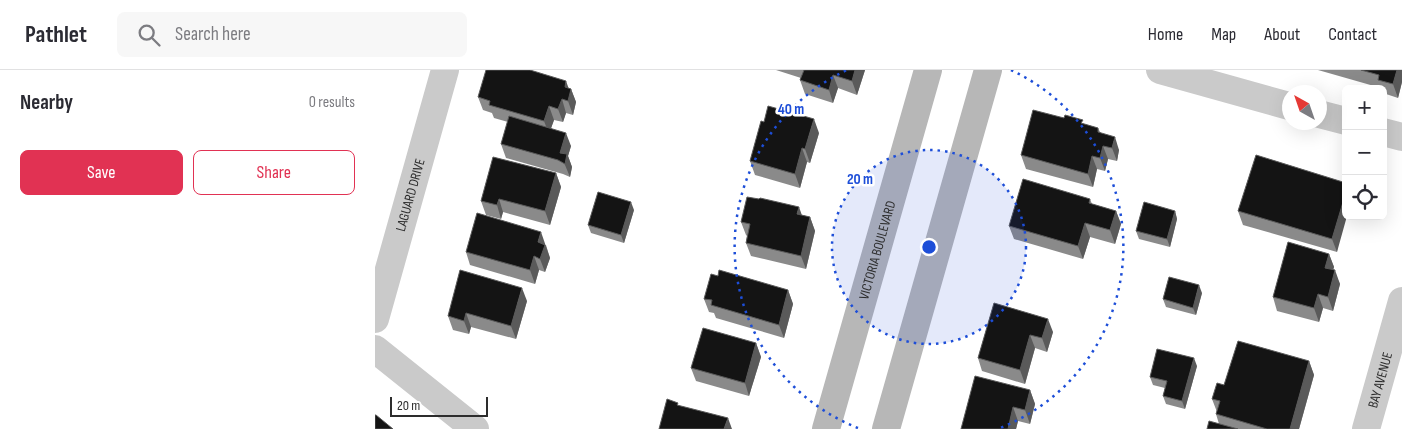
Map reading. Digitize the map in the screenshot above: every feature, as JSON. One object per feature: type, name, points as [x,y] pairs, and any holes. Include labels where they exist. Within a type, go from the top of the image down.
[{"type":"main road","name":"VICTORIA BOULEVARD","points":[[826,429],[928,70]]},
{"type":"main road","points":[[886,429],[989,70]]},
{"type":"street","name":"LAGUARD DRIVE","points":[[375,319],[445,70]]},
{"type":"street","points":[[1160,70],[1282,104]]},
{"type":"street","points":[[1327,116],[1342,120]]},
{"type":"street","points":[[1387,133],[1402,137]]},
{"type":"street","name":"BAY AVENUE","points":[[1366,429],[1402,301]]},
{"type":"street","points":[[375,350],[475,429]]},
{"type":"building","points":[[486,70],[530,70],[566,81],[565,87],[571,89],[568,101],[562,99],[558,109],[549,106],[544,121],[489,105],[490,101],[478,97]]},
{"type":"building","points":[[804,70],[855,70],[852,81],[833,75],[829,90],[800,80]]},
{"type":"building","points":[[1361,70],[1397,70],[1393,84],[1378,80],[1379,75]]},
{"type":"building","points":[[768,106],[814,119],[805,149],[802,148],[795,174],[750,161],[761,121],[764,122]]},
{"type":"building","points":[[1033,110],[1064,118],[1065,115],[1083,120],[1081,123],[1098,128],[1098,132],[1115,137],[1112,148],[1103,146],[1100,158],[1092,156],[1088,174],[1021,155]]},
{"type":"building","points":[[509,116],[566,133],[560,153],[567,154],[565,164],[558,160],[501,144]]},
{"type":"building","points":[[1256,155],[1342,182],[1342,205],[1332,239],[1238,211]]},
{"type":"building","points":[[493,157],[556,173],[545,211],[499,199],[497,205],[481,201]]},
{"type":"building","points":[[1023,179],[1090,199],[1089,203],[1116,211],[1110,230],[1085,223],[1078,246],[1009,226]]},
{"type":"building","points":[[598,192],[631,202],[621,235],[588,225]]},
{"type":"building","points":[[747,197],[799,207],[797,214],[810,217],[801,256],[746,243],[750,224],[741,222]]},
{"type":"building","points":[[1144,202],[1175,211],[1167,239],[1136,231]]},
{"type":"building","points":[[477,213],[541,232],[538,242],[545,245],[540,259],[534,256],[530,270],[466,252]]},
{"type":"building","points":[[1288,242],[1329,254],[1325,268],[1335,270],[1328,297],[1318,294],[1314,308],[1273,297]]},
{"type":"building","points":[[460,270],[522,288],[511,326],[466,313],[464,321],[448,316]]},
{"type":"building","points":[[719,270],[788,290],[779,325],[711,305],[712,300],[704,299],[711,274],[718,276]]},
{"type":"building","points":[[1169,277],[1199,285],[1193,308],[1163,299]]},
{"type":"building","points":[[994,303],[1048,319],[1042,338],[1030,335],[1020,370],[978,358]]},
{"type":"building","points":[[703,328],[756,343],[745,383],[691,368]]},
{"type":"building","points":[[1238,341],[1309,361],[1290,429],[1267,429],[1216,414],[1220,401],[1212,399],[1217,383],[1224,385]]},
{"type":"building","points":[[1157,349],[1194,358],[1182,401],[1163,396],[1167,381],[1150,377]]},
{"type":"building","points":[[975,376],[1030,390],[1025,410],[1013,407],[1008,429],[961,429]]},
{"type":"building","points":[[667,399],[678,403],[677,405],[728,418],[724,429],[659,429]]},
{"type":"building","points":[[376,415],[393,429],[375,429]]},
{"type":"building","points":[[1209,421],[1238,429],[1207,429]]}]
